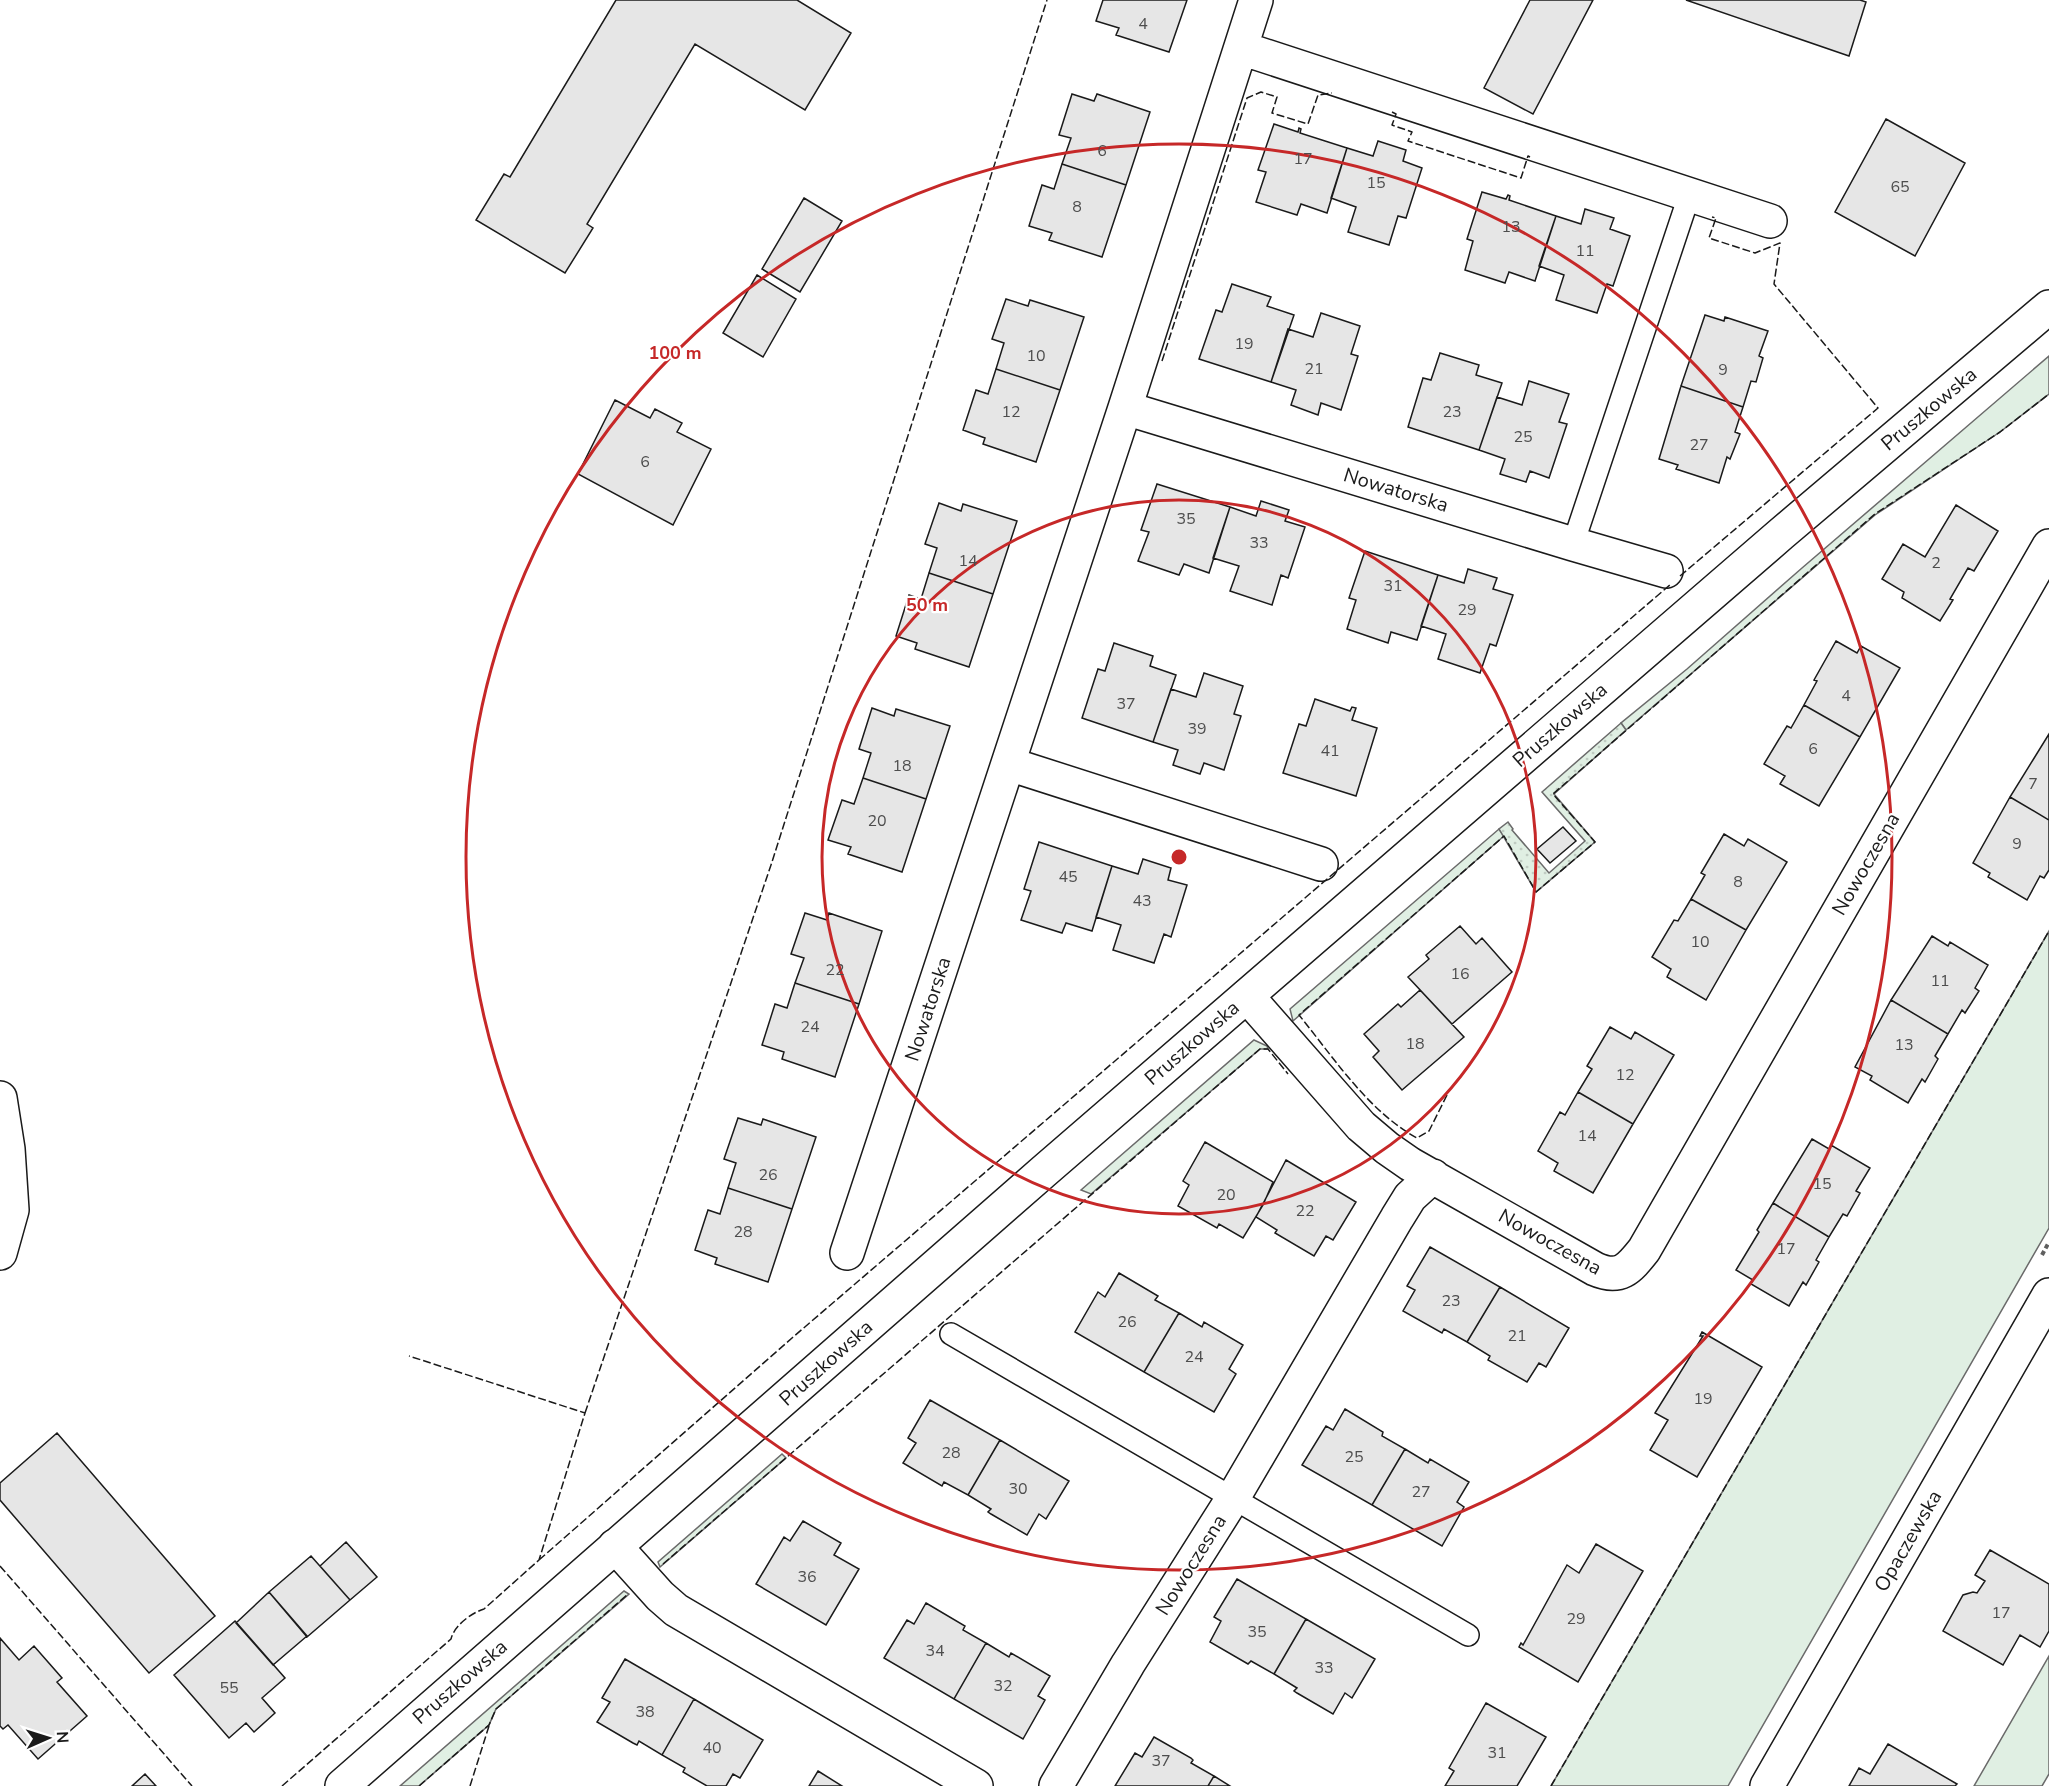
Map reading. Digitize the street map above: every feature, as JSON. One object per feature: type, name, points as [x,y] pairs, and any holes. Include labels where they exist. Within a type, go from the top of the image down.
[{"type":"street","name":"Nowatorska","points":[[847,1253],[1009,764],[1256,0]]},
{"type":"street","points":[[1241,48],[1770,221]]},
{"type":"street","name":"Pruszkowska","points":[[342,1786],[1247,996],[1781,534],[2049,307]]},
{"type":"street","name":"Nowatorska","points":[[1125,408],[1666,571]]},
{"type":"street","name":"Nowoczesna","points":[[1056,1786],[1128,1664],[1233,1498],[1397,1218],[1410,1197],[1433,1176],[1606,1274],[1621,1273],[1633,1264],[1650,1240],[2049,546]]},
{"type":"street","points":[[1009,764],[1321,864]]},
{"type":"street","points":[[1247,996],[1361,1126],[1410,1164],[1433,1176]]},
{"type":"street","points":[[0,1098],[8,1149],[12,1210],[0,1253]]},
{"type":"street","name":"Opaczewska","points":[[1767,1786],[2049,1295]]},
{"type":"street","points":[[615,1546],[660,1596],[676,1610],[976,1786]]},
{"type":"lane","points":[[1573,544],[1690,193]]},
{"type":"lane","points":[[951,1334],[1468,1635]]},
{"type":"green space","points":[[2049,356],[2049,394],[2000,432],[1875,515],[1626,730],[1621,723],[1687,669]]},
{"type":"green space","points":[[1621,723],[1626,730],[1554,794],[1595,842],[1536,892],[1499,829],[1508,822],[1512,830],[1549,873],[1585,841],[1542,792]]},
{"type":"green space","points":[[1499,829],[1504,836],[1293,1021],[1290,1009]]},
{"type":"green space","points":[[2049,931],[2049,1228],[1728,1786],[1551,1786]]},
{"type":"green space","points":[[1254,1040],[1267,1046],[1268,1049],[1260,1049],[1091,1194],[1081,1190]]},
{"type":"green space","points":[[782,1454],[786,1458],[660,1567],[658,1562]]},
{"type":"green space","points":[[624,1591],[629,1594],[496,1709],[489,1725],[419,1786],[400,1786]]},
{"type":"green space","points":[[2049,1656],[2049,1774],[2042,1786],[1974,1786]]},
{"type":"building","points":[[616,0],[797,0],[851,33],[805,110],[695,44],[587,224],[593,228],[565,273],[476,220],[504,174],[510,177]]},
{"type":"building","points":[[1103,0],[1187,0],[1169,52],[1116,35],[1119,28],[1096,21]]},
{"type":"building","points":[[1530,0],[1593,0],[1533,114],[1484,88]]},
{"type":"building","points":[[1686,0],[1860,0],[1866,2],[1849,56]]},
{"type":"building","points":[[1072,94],[1094,101],[1097,94],[1150,112],[1126,185],[1062,164],[1071,138],[1059,135]]},
{"type":"building","points":[[1886,119],[1965,163],[1915,256],[1835,212]]},
{"type":"building","points":[[1274,124],[1298,132],[1299,128],[1300,133],[1347,148],[1327,213],[1301,204],[1297,215],[1256,202],[1266,172],[1258,170]]},
{"type":"building","points":[[1378,141],[1406,150],[1403,161],[1422,168],[1406,218],[1398,216],[1389,245],[1348,232],[1356,207],[1331,198],[1347,148],[1373,156]]},
{"type":"building","points":[[1062,164],[1126,185],[1102,257],[1049,240],[1052,233],[1029,226],[1042,185],[1054,189]]},
{"type":"building","points":[[1482,192],[1506,199],[1508,195],[1509,200],[1556,216],[1535,281],[1509,272],[1505,283],[1465,270],[1473,241],[1467,239]]},
{"type":"building","points":[[804,198],[842,221],[800,292],[762,269]]},
{"type":"building","points":[[1585,209],[1614,218],[1610,229],[1630,236],[1613,286],[1607,284],[1597,313],[1556,300],[1564,275],[1539,266],[1556,216],[1581,224]]},
{"type":"building","points":[[757,275],[796,299],[763,357],[723,333]]},
{"type":"building","points":[[1232,284],[1271,297],[1267,306],[1294,315],[1271,382],[1199,359],[1216,310],[1222,312]]},
{"type":"building","points":[[1006,299],[1028,306],[1030,300],[1084,317],[1060,390],[996,369],[1004,343],[992,339]]},
{"type":"building","points":[[1321,313],[1360,326],[1351,354],[1358,356],[1341,410],[1321,403],[1318,415],[1291,405],[1296,390],[1271,382],[1288,329],[1313,337]]},
{"type":"building","points":[[1705,315],[1724,321],[1725,317],[1768,331],[1759,356],[1763,358],[1756,382],[1751,381],[1743,407],[1681,386]]},
{"type":"building","points":[[1440,353],[1479,365],[1476,375],[1502,383],[1479,450],[1408,427],[1423,378],[1431,380]]},
{"type":"building","points":[[996,369],[1060,390],[1036,462],[983,444],[985,438],[963,430],[976,390],[988,394]]},
{"type":"building","points":[[1529,381],[1569,394],[1559,422],[1567,424],[1549,478],[1530,471],[1526,482],[1500,474],[1505,459],[1479,450],[1497,397],[1522,405]]},
{"type":"building","points":[[1681,386],[1743,407],[1735,432],[1740,434],[1730,459],[1727,457],[1719,483],[1676,469],[1678,465],[1659,459]]},
{"type":"building","points":[[615,400],[650,418],[655,409],[682,423],[677,432],[711,449],[673,525],[578,474]]},
{"type":"building","points":[[1157,484],[1230,507],[1209,573],[1184,564],[1179,575],[1138,561],[1149,532],[1141,530]]},
{"type":"building","points":[[1261,501],[1289,510],[1285,521],[1305,527],[1288,578],[1281,575],[1272,605],[1230,591],[1239,566],[1213,558],[1230,507],[1256,516]]},
{"type":"building","points":[[939,503],[961,511],[963,504],[1017,521],[993,594],[929,573],[937,548],[925,544]]},
{"type":"building","points":[[1956,505],[1998,531],[1974,571],[1968,568],[1940,621],[1902,598],[1904,592],[1882,579],[1903,544],[1925,557]]},
{"type":"building","points":[[1365,551],[1438,575],[1417,640],[1391,632],[1388,643],[1347,629],[1356,600],[1349,598]]},
{"type":"building","points":[[1468,569],[1497,578],[1493,589],[1513,595],[1496,646],[1490,644],[1480,673],[1438,659],[1446,634],[1421,626],[1438,575],[1464,583]]},
{"type":"building","points":[[929,573],[993,594],[969,667],[915,649],[917,643],[896,636],[909,595],[921,599]]},
{"type":"building","points":[[1836,641],[1857,653],[1861,646],[1900,668],[1860,737],[1804,705],[1817,681],[1814,680]]},
{"type":"building","points":[[1114,643],[1153,656],[1150,666],[1176,675],[1153,742],[1082,718],[1098,669],[1105,671]]},
{"type":"building","points":[[1204,673],[1243,686],[1234,714],[1241,716],[1224,770],[1204,763],[1200,774],[1173,765],[1178,750],[1153,742],[1171,689],[1196,697]]},
{"type":"building","points":[[1315,699],[1350,711],[1352,707],[1356,708],[1352,720],[1377,728],[1356,796],[1283,773],[1299,724],[1306,726]]},
{"type":"building","points":[[1804,705],[1860,737],[1819,806],[1780,784],[1785,776],[1764,764],[1787,726],[1791,728]]},
{"type":"building","points":[[872,708],[894,716],[896,709],[950,726],[926,799],[863,778],[871,753],[859,749]]},
{"type":"building","points":[[2049,734],[2049,820],[2010,797]]},
{"type":"building","points":[[863,778],[926,799],[902,872],[848,854],[851,847],[828,840],[842,800],[854,804]]},
{"type":"building","points":[[2010,797],[2049,820],[2049,870],[2044,878],[2040,876],[2027,900],[1988,877],[1990,873],[1973,863]]},
{"type":"building","points":[[1563,827],[1576,841],[1550,863],[1537,849]]},
{"type":"building","points":[[1724,834],[1744,846],[1748,839],[1787,862],[1746,930],[1691,899],[1705,875],[1701,873]]},
{"type":"building","points":[[1039,842],[1112,866],[1092,931],[1066,923],[1062,933],[1021,920],[1031,891],[1024,889]]},
{"type":"building","points":[[1143,859],[1171,868],[1168,880],[1187,885],[1171,937],[1164,934],[1154,963],[1113,950],[1121,925],[1096,917],[1112,866],[1138,874]]},
{"type":"building","points":[[1691,899],[1746,930],[1706,1000],[1667,977],[1671,969],[1652,957],[1674,920],[1678,921]]},
{"type":"building","points":[[805,913],[827,920],[829,913],[882,931],[859,1004],[795,983],[804,958],[791,954]]},
{"type":"building","points":[[1460,926],[1476,944],[1482,938],[1512,972],[1452,1024],[1408,977],[1429,959],[1426,955]]},
{"type":"building","points":[[1932,936],[1948,946],[1950,942],[1988,965],[1975,988],[1979,991],[1965,1013],[1962,1010],[1948,1034],[1891,1000]]},
{"type":"building","points":[[795,983],[859,1004],[835,1077],[782,1059],[784,1052],[762,1045],[775,1004],[787,1008]]},
{"type":"building","points":[[1420,990],[1464,1037],[1402,1090],[1373,1057],[1379,1051],[1364,1034],[1398,1004],[1401,1007]]},
{"type":"building","points":[[1891,1000],[1948,1034],[1935,1056],[1938,1059],[1925,1082],[1922,1079],[1908,1103],[1870,1080],[1872,1076],[1855,1067]]},
{"type":"building","points":[[1610,1027],[1631,1039],[1635,1032],[1674,1055],[1633,1124],[1578,1092],[1592,1069],[1587,1066]]},
{"type":"building","points":[[1578,1092],[1633,1124],[1593,1193],[1554,1171],[1558,1163],[1538,1151],[1560,1112],[1565,1115]]},
{"type":"building","points":[[738,1118],[761,1125],[763,1119],[816,1137],[792,1209],[728,1188],[736,1163],[724,1159]]},
{"type":"building","points":[[1812,1139],[1829,1149],[1831,1145],[1870,1168],[1856,1191],[1860,1193],[1847,1216],[1843,1214],[1829,1237],[1773,1203]]},
{"type":"building","points":[[1205,1142],[1273,1182],[1263,1205],[1243,1238],[1219,1224],[1217,1228],[1178,1206],[1189,1185],[1183,1181]]},
{"type":"building","points":[[1286,1160],[1356,1202],[1333,1240],[1326,1236],[1314,1256],[1275,1233],[1277,1230],[1256,1217]]},
{"type":"building","points":[[728,1188],[792,1209],[768,1282],[715,1264],[717,1258],[695,1250],[708,1210],[720,1214]]},
{"type":"building","points":[[1773,1203],[1829,1237],[1806,1285],[1803,1282],[1789,1306],[1751,1284],[1753,1280],[1736,1270]]},
{"type":"building","points":[[1430,1247],[1500,1287],[1467,1342],[1444,1329],[1442,1333],[1403,1311],[1415,1290],[1407,1286]]},
{"type":"building","points":[[1119,1273],[1158,1296],[1155,1300],[1179,1313],[1144,1372],[1075,1332],[1098,1292],[1105,1297]]},
{"type":"building","points":[[1500,1287],[1569,1328],[1546,1367],[1539,1363],[1527,1382],[1488,1360],[1490,1356],[1467,1342]]},
{"type":"building","points":[[1179,1313],[1202,1327],[1204,1322],[1243,1345],[1229,1369],[1236,1374],[1214,1412],[1144,1372]]},
{"type":"building","points":[[1702,1332],[1762,1367],[1697,1477],[1650,1450],[1668,1420],[1655,1413],[1703,1336],[1700,1336]]},
{"type":"building","points":[[930,1400],[1000,1440],[968,1495],[944,1482],[942,1486],[903,1463],[916,1443],[908,1438]]},
{"type":"building","points":[[1345,1409],[1383,1432],[1382,1436],[1405,1449],[1372,1505],[1302,1465],[1326,1426],[1333,1430]]},
{"type":"building","points":[[57,1433],[215,1616],[149,1673],[0,1500],[0,1483]]},
{"type":"building","points":[[1000,1440],[1069,1481],[1046,1519],[1039,1514],[1027,1535],[988,1512],[991,1509],[968,1495]]},
{"type":"building","points":[[1405,1449],[1428,1463],[1430,1459],[1469,1482],[1457,1502],[1464,1507],[1442,1546],[1372,1505]]},
{"type":"building","points":[[803,1521],[841,1543],[834,1555],[859,1569],[826,1625],[756,1584],[784,1537],[790,1541]]},
{"type":"building","points":[[346,1542],[377,1577],[350,1600],[320,1566]]},
{"type":"building","points":[[1596,1544],[1643,1571],[1578,1682],[1519,1647],[1521,1643],[1523,1645],[1567,1565],[1579,1573]]},
{"type":"building","points":[[1990,1550],[2049,1584],[2049,1631],[2040,1647],[2020,1635],[2003,1665],[1943,1631],[1963,1595],[1977,1593],[1985,1581],[1975,1575]]},
{"type":"building","points":[[311,1556],[350,1600],[307,1637],[269,1592]]},
{"type":"building","points":[[1237,1579],[1306,1619],[1274,1674],[1251,1661],[1248,1664],[1210,1642],[1221,1621],[1214,1617]]},
{"type":"building","points":[[269,1592],[307,1636],[273,1665],[236,1623]]},
{"type":"building","points":[[926,1603],[965,1626],[963,1630],[986,1643],[954,1699],[884,1658],[907,1620],[914,1624]]},
{"type":"building","points":[[1306,1619],[1375,1659],[1352,1698],[1345,1693],[1333,1714],[1294,1691],[1297,1688],[1274,1674]]},
{"type":"building","points":[[235,1621],[285,1678],[262,1698],[275,1713],[254,1732],[246,1723],[229,1738],[174,1675]]},
{"type":"building","points":[[0,1638],[19,1660],[34,1646],[62,1678],[57,1682],[87,1716],[38,1759],[8,1725],[3,1729],[0,1726]]},
{"type":"building","points":[[986,1643],[1009,1657],[1011,1653],[1050,1676],[1038,1696],[1045,1700],[1023,1739],[954,1699]]},
{"type":"building","points":[[625,1659],[694,1699],[662,1755],[639,1741],[637,1745],[633,1743],[597,1722],[610,1702],[602,1698]]},
{"type":"building","points":[[694,1699],[763,1740],[740,1778],[733,1774],[726,1786],[707,1786],[683,1772],[685,1768],[662,1755]]},
{"type":"building","points":[[1486,1703],[1546,1737],[1517,1786],[1445,1786],[1454,1771],[1449,1768]]},
{"type":"building","points":[[1154,1737],[1191,1758],[1193,1760],[1191,1763],[1214,1776],[1208,1786],[1115,1786],[1135,1753],[1142,1757]]},
{"type":"building","points":[[1888,1744],[1957,1784],[1955,1786],[1849,1786],[1859,1768],[1870,1774]]},
{"type":"building","points":[[818,1771],[842,1786],[809,1786]]},
{"type":"building","points":[[145,1774],[156,1786],[132,1786]]},
{"type":"building","points":[[1214,1776],[1230,1786],[1208,1786]]},
{"type":"fence","points":[[585,1413],[771,865],[1047,0]]},
{"type":"fence","points":[[1162,361],[1247,98],[1261,92],[1277,97],[1272,113],[1308,124],[1318,95],[1332,93]]},
{"type":"fence","points":[[1392,112],[1396,114],[1392,125],[1412,132],[1408,141],[1521,178],[1528,156],[1530,157]]},
{"type":"fence","points":[[1680,576],[1878,408],[1774,284],[1780,243],[1755,253],[1709,238],[1716,218],[1712,217]]},
{"type":"fence","points":[[1447,1095],[1429,1131],[1417,1138],[1399,1127],[1367,1099],[1299,1015],[1504,836],[1536,892],[1595,842],[1553,794],[1875,514],[2000,432],[2049,394]]},
{"type":"fence","points":[[539,1560],[792,1338],[1671,584]]},
{"type":"fence","points":[[1551,1786],[2049,931]]},
{"type":"fence","points":[[663,1564],[1260,1049],[1268,1049],[1288,1074]]},
{"type":"fence","points":[[282,1786],[451,1639],[456,1629],[464,1621],[484,1609],[539,1560],[585,1413],[409,1356]]},
{"type":"fence","points":[[0,1566],[192,1786]]},
{"type":"fence","points":[[419,1786],[489,1725],[496,1709],[627,1595]]},
{"type":"fence","points":[[470,1786],[489,1726]]}]
